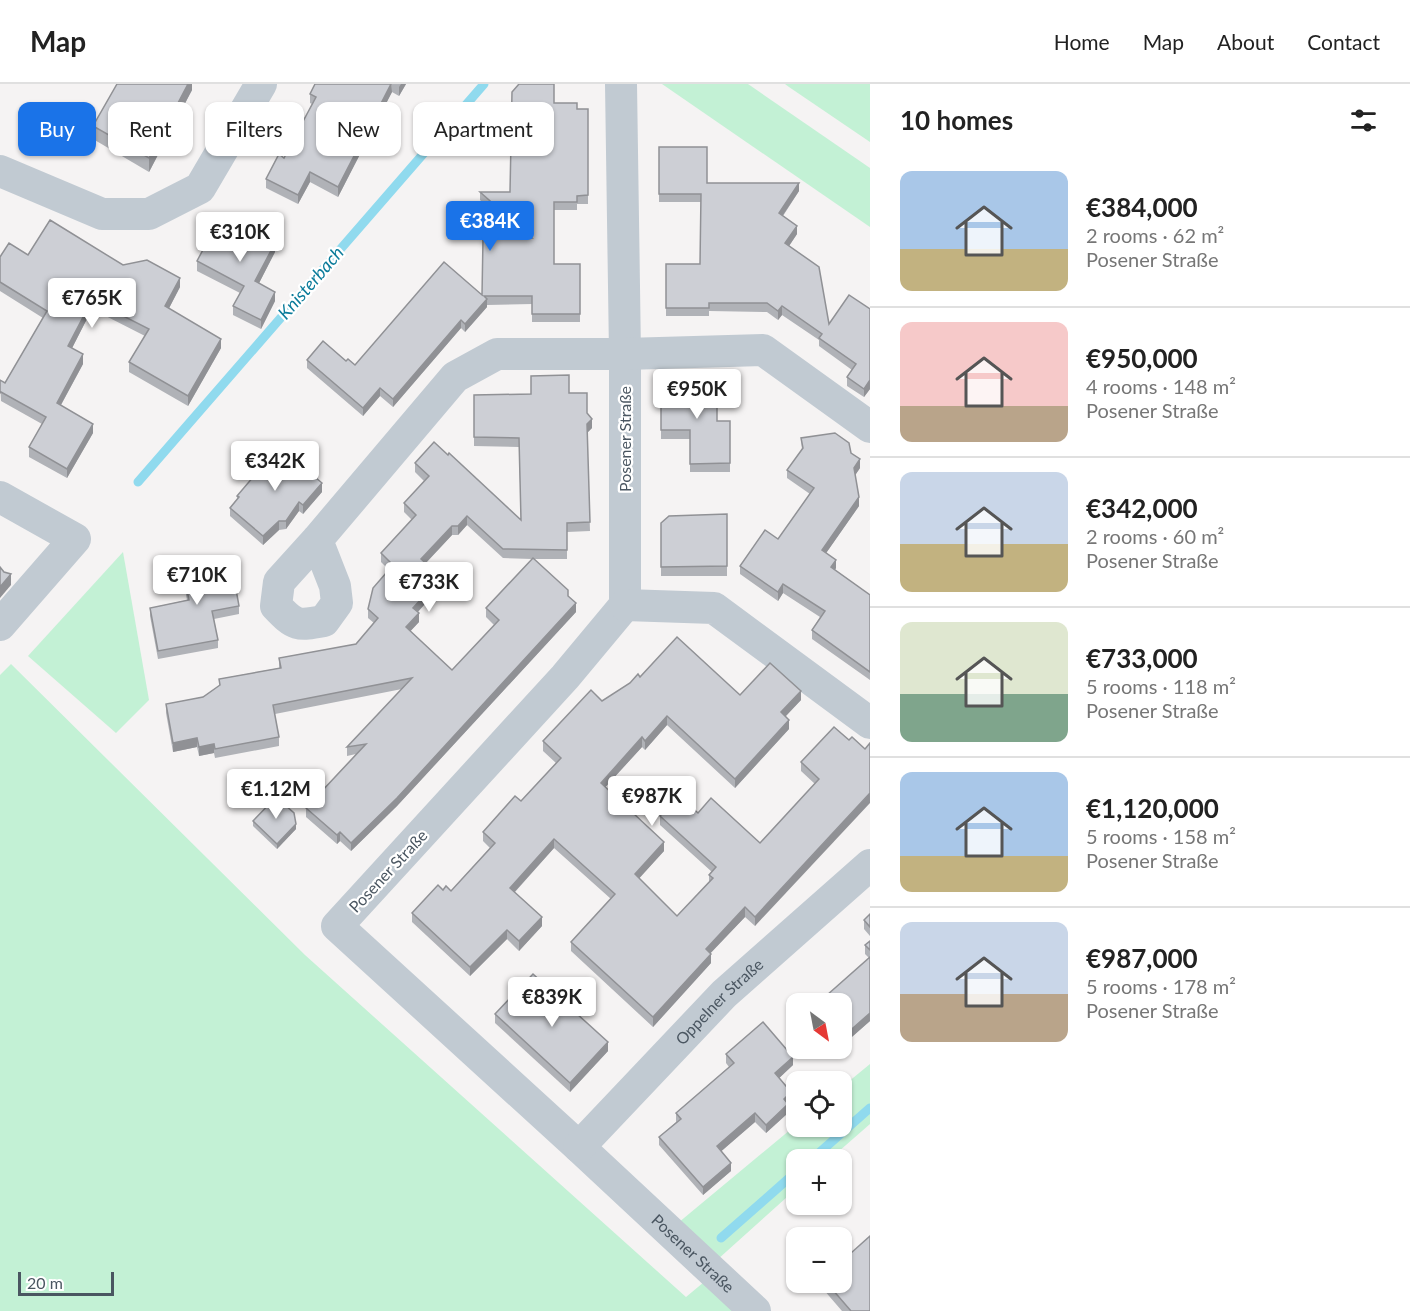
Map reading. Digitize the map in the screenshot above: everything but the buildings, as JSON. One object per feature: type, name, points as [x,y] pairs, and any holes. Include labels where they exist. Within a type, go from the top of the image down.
[{"type":"street","points":[[0,171],[102,214],[149,214],[200,188],[261,84]]},
{"type":"street","name":"Posener Straße","points":[[621,84],[625,605],[557,686],[337,926],[756,1311]]},
{"type":"street","points":[[318,540],[455,377],[497,354],[624,354],[763,350],[870,427]]},
{"type":"street","points":[[0,497],[75,539],[0,625]]},
{"type":"street","points":[[625,605],[714,608],[870,723]]},
{"type":"street","name":"Oppelner Straße","points":[[579,1147],[724,994],[870,865]]},
{"type":"green space","points":[[662,84],[748,84],[870,168],[870,227]]},
{"type":"green space","points":[[785,84],[870,84],[870,142],[789,87]]},
{"type":"green space","points":[[123,552],[149,700],[116,733],[28,656]]},
{"type":"green space","points":[[11,664],[305,955],[686,1297],[704,1282],[734,1311],[0,1311],[0,675]]},
{"type":"green space","points":[[870,1064],[870,1124],[841,1149],[786,1149],[786,1198],[717,1260],[678,1223],[786,1133],[786,1137],[852,1137],[852,1079]]},
{"type":"waterway","name":"Knisterbach","points":[[138,482],[484,84]]},
{"type":"waterway","points":[[823,1149],[870,1108]]},
{"type":"waterway","points":[[721,1238],[786,1181]]}]
